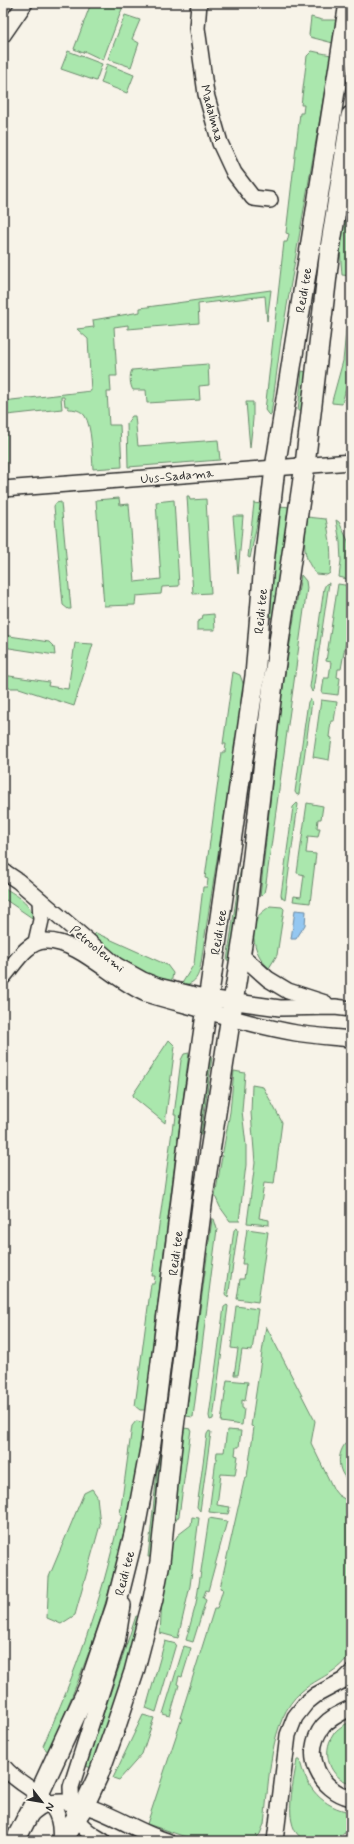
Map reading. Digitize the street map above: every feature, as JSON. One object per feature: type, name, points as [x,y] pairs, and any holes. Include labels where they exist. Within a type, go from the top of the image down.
[{"type":"main road","name":"Reidi tee","points":[[15,1841],[28,1817],[45,1798],[89,1686],[116,1606],[134,1534],[155,1418],[192,1111],[255,676],[264,563],[275,468],[349,3]]},
{"type":"main road","name":"Reidi tee","points":[[61,1841],[77,1809],[98,1776],[115,1729],[134,1672],[154,1592],[163,1539],[173,1434],[203,1197],[241,955],[259,814],[273,683],[305,465],[330,249],[351,116]]},
{"type":"street","points":[[3,35],[25,3]]},
{"type":"street","name":"Madalmaa","points":[[200,3],[198,28],[206,94],[220,143],[234,173],[253,198],[270,200]]},
{"type":"street","name":"Uus-Sadama","points":[[3,489],[351,462]]},
{"type":"street","name":"Petrooleumi","points":[[3,872],[18,881],[116,965],[130,974],[158,986],[207,1004]]},
{"type":"street","points":[[3,977],[22,954],[36,942],[41,920],[40,900]]},
{"type":"street","name":"Petrooleumi","points":[[36,942],[60,942],[74,948],[124,983],[145,993],[207,1004]]},
{"type":"street","points":[[3,960],[22,954]]},
{"type":"street","points":[[241,955],[263,975],[288,991],[335,1007]]},
{"type":"street","points":[[207,1004],[233,1010],[296,1033],[351,1039]]},
{"type":"street","points":[[233,1010],[335,1007],[351,1009]]},
{"type":"street","points":[[103,1841],[84,1829],[71,1787],[117,1643],[134,1534]]},
{"type":"street","points":[[275,1841],[288,1735],[295,1717],[311,1699],[344,1680],[351,1673]]},
{"type":"street","points":[[351,1708],[333,1717],[322,1728],[316,1740],[314,1756],[318,1772],[324,1783],[338,1794],[351,1798]]},
{"type":"street","points":[[3,1766],[19,1782],[45,1798],[167,1841]]},
{"type":"street","points":[[45,1798],[58,1819],[61,1832],[61,1841]]},
{"type":"green space","points":[[91,3],[116,3],[123,6],[103,60],[84,51],[83,53],[74,49]]},
{"type":"green space","points":[[125,15],[140,20],[132,39],[139,43],[131,67],[108,59]]},
{"type":"green space","points":[[311,17],[322,20],[337,20],[333,43],[310,37]]},
{"type":"green space","points":[[68,51],[102,64],[96,81],[61,69]]},
{"type":"green space","points":[[312,51],[331,55],[281,340],[271,415],[265,410],[284,242],[287,242],[289,234],[286,233],[300,113],[303,113],[304,105],[301,105],[307,56]]},
{"type":"green space","points":[[107,64],[134,75],[127,93],[101,83]]},
{"type":"green space","points":[[351,172],[351,276],[342,275],[340,249]]},
{"type":"green space","points":[[271,290],[267,321],[265,296],[198,304],[199,323],[128,329],[128,325],[114,327],[117,376],[110,376],[111,392],[107,392],[109,425],[120,425],[122,467],[93,469],[89,427],[85,416],[82,412],[68,409],[68,406],[65,406],[64,397],[61,397],[62,409],[7,415],[7,473],[3,474],[3,401],[91,391],[88,339],[77,329],[94,327],[93,320],[140,312],[140,308]]},
{"type":"green space","points":[[347,322],[351,323],[351,368],[342,404],[332,403],[343,361]]},
{"type":"green space","points":[[208,364],[209,385],[199,386],[200,400],[147,403],[146,390],[133,390],[131,386],[130,377],[132,370]]},
{"type":"green space","points":[[302,371],[307,372],[302,411],[298,411]]},
{"type":"green space","points":[[246,402],[253,402],[250,448]]},
{"type":"green space","points":[[132,416],[135,416],[138,446],[218,440],[220,460],[128,467],[127,423]]},
{"type":"green space","points":[[187,496],[189,496],[190,500],[206,499],[211,593],[193,594]]},
{"type":"green space","points":[[119,498],[120,505],[129,504],[135,582],[161,579],[156,502],[174,500],[179,586],[162,587],[161,594],[136,596],[135,605],[104,606],[96,500]]},
{"type":"green space","points":[[61,502],[71,609],[68,609],[63,605],[54,506],[56,503]]},
{"type":"green space","points":[[254,503],[261,504],[250,558],[248,557]]},
{"type":"green space","points":[[279,506],[291,507],[273,618],[269,618]]},
{"type":"green space","points":[[233,516],[243,516],[238,574]]},
{"type":"green space","points":[[307,517],[326,519],[331,553],[330,573],[327,575],[316,574],[308,560],[305,547]]},
{"type":"green space","points":[[336,520],[339,522],[351,547],[351,580],[339,577],[341,561],[340,542]]},
{"type":"green space","points":[[301,575],[306,581],[307,588],[266,883],[264,893],[260,897],[281,699]]},
{"type":"green space","points":[[329,583],[312,692],[310,687],[324,588],[326,584]]},
{"type":"green space","points":[[338,584],[351,586],[346,638],[341,669],[338,669],[337,677],[340,678],[338,695],[322,693],[324,678],[329,678],[331,662],[326,661]]},
{"type":"green space","points":[[214,614],[215,630],[197,630],[197,622],[202,619],[203,615]]},
{"type":"green space","points":[[3,635],[49,642],[54,647],[55,655],[3,647]]},
{"type":"green space","points":[[75,643],[93,644],[74,706],[19,688],[3,688],[3,675],[49,682],[48,686],[68,689]]},
{"type":"green space","points":[[233,672],[240,675],[244,686],[201,963],[196,978],[186,985],[181,985],[194,964],[203,887],[207,887],[208,879],[205,878],[222,752],[225,752],[226,744],[223,744]]},
{"type":"green space","points":[[310,699],[312,701],[299,794],[297,795],[295,792],[308,702]]},
{"type":"green space","points":[[321,700],[337,702],[334,721],[331,721],[329,737],[332,738],[329,760],[313,757]]},
{"type":"green space","points":[[297,803],[285,900],[281,895],[293,807]]},
{"type":"green space","points":[[307,803],[323,806],[321,819],[318,819],[317,828],[320,828],[318,837],[308,836],[306,853],[316,854],[310,903],[293,901],[294,896],[301,897],[304,875],[297,873]]},
{"type":"green space","points":[[241,866],[245,866],[232,961],[227,960]]},
{"type":"green space","points":[[3,887],[23,900],[30,908],[35,920],[3,898]]},
{"type":"green space","points":[[270,906],[282,907],[284,909],[277,955],[269,968],[257,952],[254,932],[258,917]]},
{"type":"green space","points":[[96,933],[167,965],[173,973],[171,984],[116,958],[94,935]]},
{"type":"green space","points":[[169,1040],[175,1046],[165,1123],[132,1096]]},
{"type":"green space","points":[[189,1053],[145,1410],[140,1410],[135,1406],[151,1284],[154,1284],[155,1276],[152,1276],[173,1124],[175,1124],[176,1115],[174,1115],[181,1060],[184,1054]]},
{"type":"green space","points":[[207,1056],[212,1057],[201,1135],[197,1135]]},
{"type":"green space","points":[[234,1071],[245,1073],[242,1111],[246,1145],[246,1165],[239,1221],[230,1221],[220,1207],[215,1196],[230,1112]]},
{"type":"green space","points":[[252,1085],[263,1087],[282,1122],[274,1184],[264,1183],[259,1218],[269,1220],[269,1225],[247,1223],[255,1163],[251,1113]]},
{"type":"green space","points":[[212,1219],[214,1219],[217,1229],[193,1417],[186,1416]]},
{"type":"green space","points":[[237,1228],[238,1230],[228,1298],[225,1294],[234,1230]]},
{"type":"green space","points":[[247,1229],[268,1232],[258,1302],[237,1299],[240,1279],[244,1279],[246,1264],[242,1264]]},
{"type":"green space","points":[[184,1244],[188,1244],[168,1413],[163,1412]]},
{"type":"green space","points":[[227,1305],[213,1419],[210,1420],[209,1416],[224,1307]]},
{"type":"green space","points":[[236,1306],[258,1309],[252,1351],[242,1350],[238,1375],[234,1375],[238,1349],[231,1348]]},
{"type":"green space","points":[[266,1326],[315,1421],[311,1443],[334,1490],[338,1495],[351,1503],[351,1652],[334,1670],[301,1692],[290,1704],[282,1718],[272,1753],[264,1824],[260,1834],[253,1841],[203,1840],[183,1836],[147,1824],[182,1718],[180,1718],[214,1609],[217,1609],[223,1589],[220,1588],[245,1477],[247,1477],[254,1427],[251,1426]]},
{"type":"green space","points":[[227,1380],[248,1382],[245,1401],[242,1400],[242,1408],[244,1409],[242,1425],[221,1422]]},
{"type":"green space","points":[[136,1421],[144,1422],[132,1495],[116,1567],[90,1649],[48,1752],[43,1746],[77,1664],[96,1608],[118,1523],[120,1523],[132,1426]]},
{"type":"green space","points":[[162,1425],[166,1425],[152,1557],[148,1557]]},
{"type":"green space","points":[[184,1428],[191,1429],[179,1516],[175,1522],[174,1521]]},
{"type":"green space","points":[[227,1430],[241,1431],[239,1447],[236,1447],[235,1455],[238,1456],[235,1475],[221,1474],[217,1505],[230,1507],[228,1514],[209,1512],[217,1452],[224,1452]]},
{"type":"green space","points":[[209,1431],[211,1432],[200,1511],[197,1507],[207,1434]]},
{"type":"green space","points":[[351,1438],[351,1483],[342,1473],[339,1460],[342,1448]]},
{"type":"green space","points":[[92,1489],[97,1496],[100,1525],[75,1615],[61,1624],[47,1618],[49,1577],[84,1493]]},
{"type":"green space","points":[[192,1517],[199,1518],[190,1586],[178,1638],[160,1633],[162,1600],[171,1546],[178,1535],[191,1525]]},
{"type":"green space","points":[[209,1518],[227,1521],[208,1591],[206,1590],[203,1598],[206,1600],[193,1642],[186,1640],[196,1604]]},
{"type":"green space","points":[[136,1616],[140,1617],[115,1702],[91,1768],[86,1766]]},
{"type":"green space","points":[[165,1641],[176,1644],[156,1712],[146,1708]]},
{"type":"green space","points":[[184,1646],[191,1648],[182,1677],[179,1676],[177,1684],[179,1685],[170,1716],[163,1714]]},
{"type":"green space","points":[[143,1715],[154,1718],[142,1754],[119,1780],[113,1778]]},
{"type":"green space","points":[[351,1722],[351,1783],[344,1781],[333,1771],[328,1757],[328,1750],[329,1742],[334,1733],[341,1727]]},
{"type":"green space","points":[[297,1760],[300,1760],[306,1779],[317,1795],[332,1806],[351,1812],[351,1831],[317,1841],[301,1838],[295,1830],[291,1808],[291,1794]]},
{"type":"water","points":[[295,910],[306,911],[305,925],[296,939],[291,939]]}]
